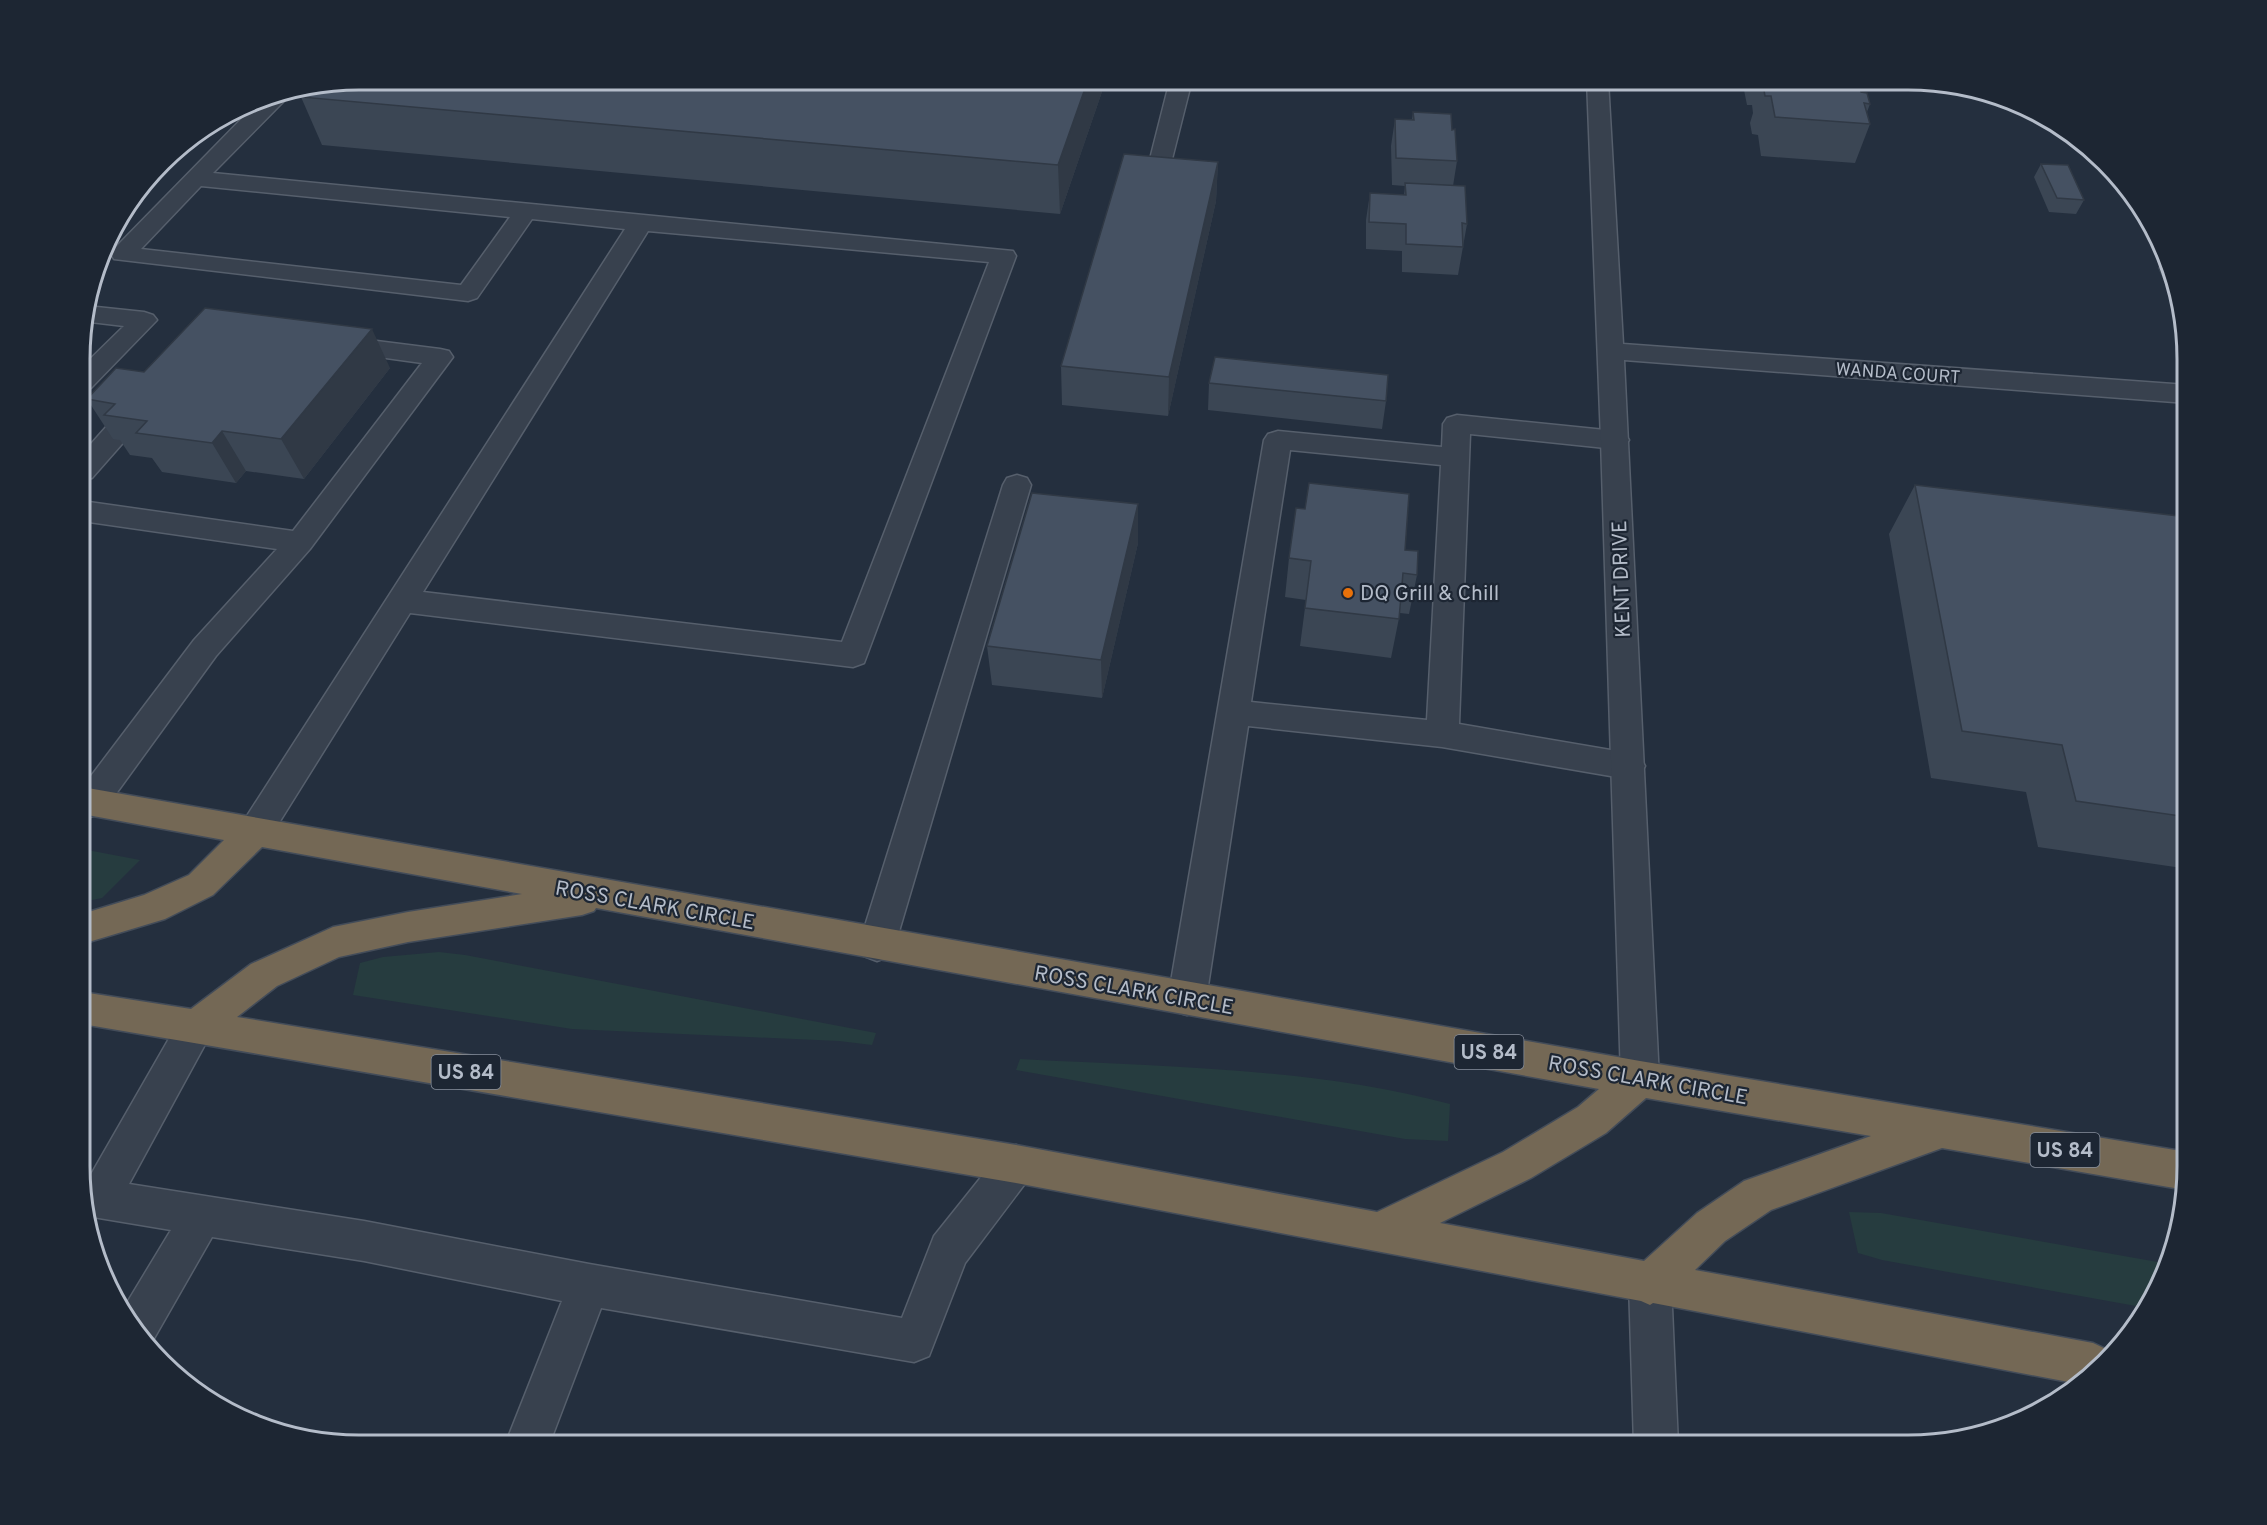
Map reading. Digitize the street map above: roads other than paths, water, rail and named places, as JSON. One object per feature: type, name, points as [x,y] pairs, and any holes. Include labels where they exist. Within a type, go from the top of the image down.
[{"type":"highway","name":"ROSS CLARK CIRCLE","points":[[90,803],[877,945],[1640,1079],[2177,1169]]},
{"type":"highway","points":[[90,927],[152,908],[201,885],[255,832]]},
{"type":"highway","points":[[195,1028],[264,975],[333,943],[408,927],[608,896]]},
{"type":"highway","name":"US 84","points":[[90,1009],[1016,1164],[2089,1364]]},
{"type":"highway","points":[[1378,1232],[1527,1159],[1592,1120],[1640,1079]]},
{"type":"highway","points":[[1650,1284],[1711,1227],[1758,1195],[1943,1129]]},
{"type":"street","points":[[1160,163],[1178,90]]},
{"type":"street","name":"KENT DRIVE","points":[[1597,90],[1615,440],[1640,1079]]},
{"type":"street","points":[[265,107],[123,254],[468,293],[525,211]]},
{"type":"street","points":[[195,178],[641,223],[1004,256],[853,655],[403,601]]},
{"type":"street","points":[[255,832],[641,223]]},
{"type":"street","points":[[90,374],[144,320],[94,315]]},
{"type":"street","points":[[90,797],[205,648],[300,542],[440,357],[314,341]]},
{"type":"street","name":"WANDA COURT","points":[[1610,351],[2177,393]]},
{"type":"street","points":[[90,462],[162,382]]},
{"type":"street","points":[[1442,734],[1457,424],[1615,440]]},
{"type":"street","points":[[1187,999],[1278,440],[1455,457]]},
{"type":"street","points":[[877,945],[1017,485]]},
{"type":"street","points":[[90,512],[300,542]]},
{"type":"street","points":[[1233,712],[1442,734],[1628,766]]},
{"type":"street","points":[[92,1196],[195,1028]]},
{"type":"street","points":[[92,1197],[201,1217],[364,1241],[590,1285],[914,1341],[949,1250],[1016,1164]]},
{"type":"street","points":[[140,1322],[201,1217]]},
{"type":"street","points":[[1650,1284],[1656,1435]]},
{"type":"street","points":[[531,1435],[590,1285]]},
{"type":"place","name":"DQ Grill & Chill","points":[[1348,593]]}]
